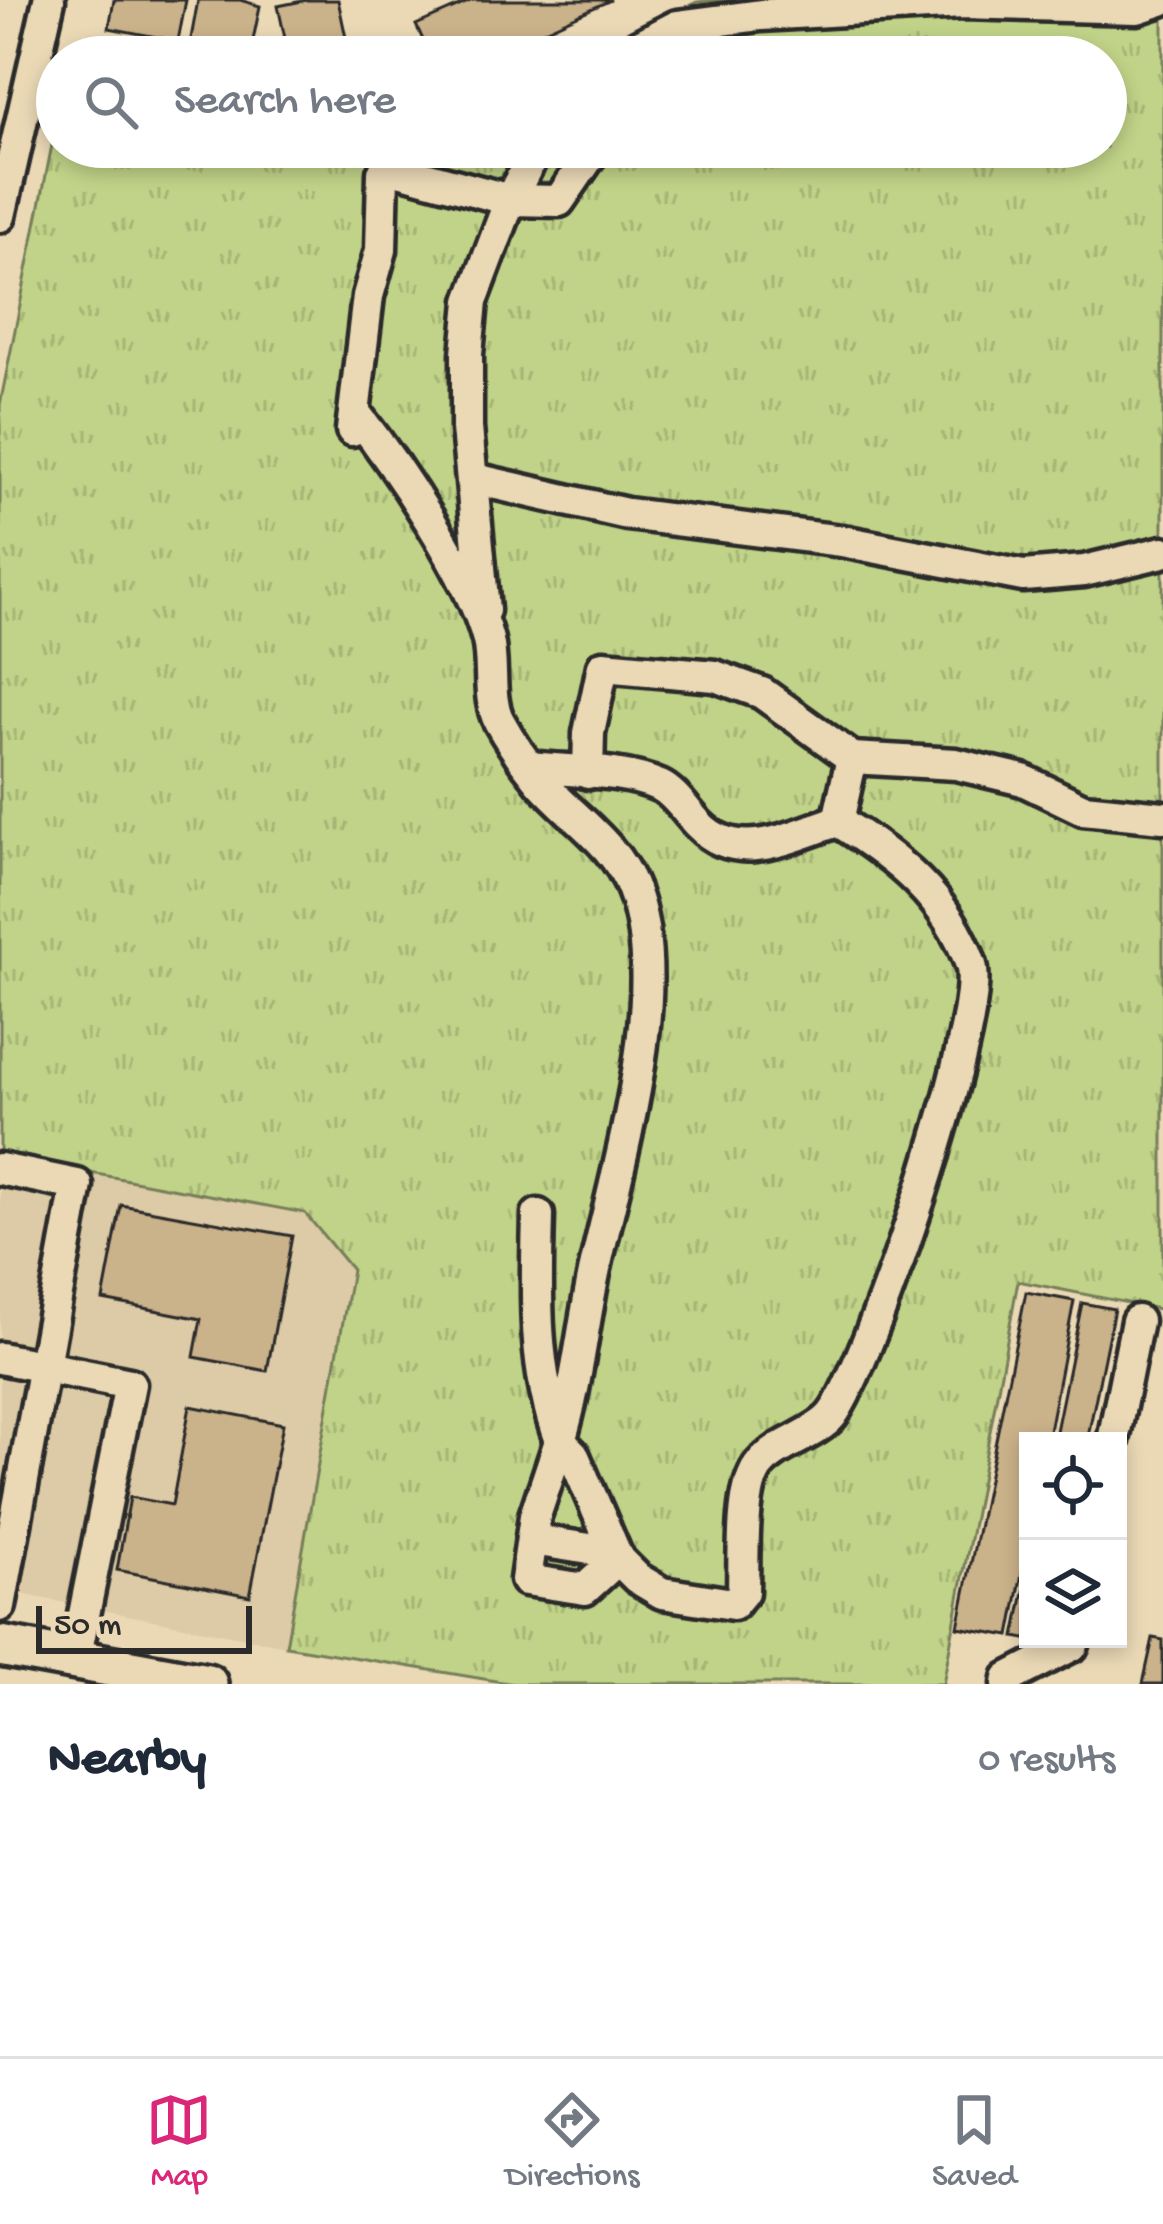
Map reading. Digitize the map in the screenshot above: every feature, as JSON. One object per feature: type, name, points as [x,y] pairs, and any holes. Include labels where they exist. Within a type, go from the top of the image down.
[{"type":"main road","points":[[0,1646],[207,1684]]},
{"type":"street","points":[[41,36],[49,0]]},
{"type":"street","points":[[657,36],[676,26],[761,15],[963,3],[1137,8],[1161,0]]},
{"type":"street","points":[[0,216],[36,58]]},
{"type":"street","points":[[0,70],[32,76]]},
{"type":"street","points":[[526,168],[472,301],[467,410],[496,716],[531,767],[614,854],[633,887],[647,934],[648,998],[586,1312],[576,1391],[535,1516],[526,1580],[585,1589],[619,1559]]},
{"type":"street","points":[[488,641],[468,592],[381,446],[354,425],[368,296],[382,250],[382,173],[399,170],[510,200],[559,201],[582,168]]},
{"type":"street","points":[[475,478],[627,514],[842,541],[1023,576],[1084,571],[1163,553]]},
{"type":"street","points":[[588,773],[589,734],[603,666],[715,676],[762,693],[852,758],[956,764],[1023,780],[1083,809],[1163,817]]},
{"type":"street","points":[[838,821],[852,758]]},
{"type":"street","points":[[531,767],[633,778],[665,788],[708,835],[725,846],[764,845],[838,821]]},
{"type":"street","points":[[538,1215],[536,1293],[547,1407],[560,1442],[573,1454],[619,1559],[637,1578],[662,1593],[733,1604],[743,1592],[751,1478],[761,1461],[831,1418],[860,1361],[938,1134],[970,1019],[973,969],[940,904],[909,870],[838,821]]},
{"type":"street","points":[[0,1169],[77,1186],[0,1606]]},
{"type":"street","points":[[1115,1432],[1136,1321]]},
{"type":"street","points":[[0,1358],[130,1384],[74,1660]]},
{"type":"street","points":[[532,1540],[596,1550],[619,1559]]},
{"type":"street","points":[[1008,1684],[1009,1678],[1066,1648]]},
{"type":"shaded area","points":[[0,1157],[306,1213],[353,1271],[286,1646],[0,1590]]},
{"type":"green space","points":[[1163,0],[1163,1310],[1018,1281],[943,1684],[514,1684],[286,1646],[352,1270],[305,1213],[0,1156],[0,405],[47,168],[1127,168],[1127,36],[624,36],[697,2]]},
{"type":"building","points":[[114,0],[186,0],[179,36],[109,28]]},
{"type":"building","points":[[198,0],[240,0],[260,6],[254,36],[191,36]]},
{"type":"building","points":[[338,0],[346,36],[284,36],[278,6]]},
{"type":"building","points":[[473,0],[611,0],[531,36],[421,36],[416,25]]},
{"type":"building","points":[[121,1205],[292,1236],[267,1371],[194,1357],[201,1319],[103,1300]]},
{"type":"building","points":[[1026,1292],[1074,1301],[1049,1432],[1019,1432],[1019,1589],[1010,1636],[958,1627]]},
{"type":"building","points":[[1082,1303],[1114,1309],[1089,1432],[1056,1432]]},
{"type":"building","points":[[190,1406],[283,1424],[250,1596],[117,1570],[130,1497],[172,1505]]},
{"type":"building","points":[[1153,1638],[1163,1640],[1163,1684],[1143,1684]]}]
